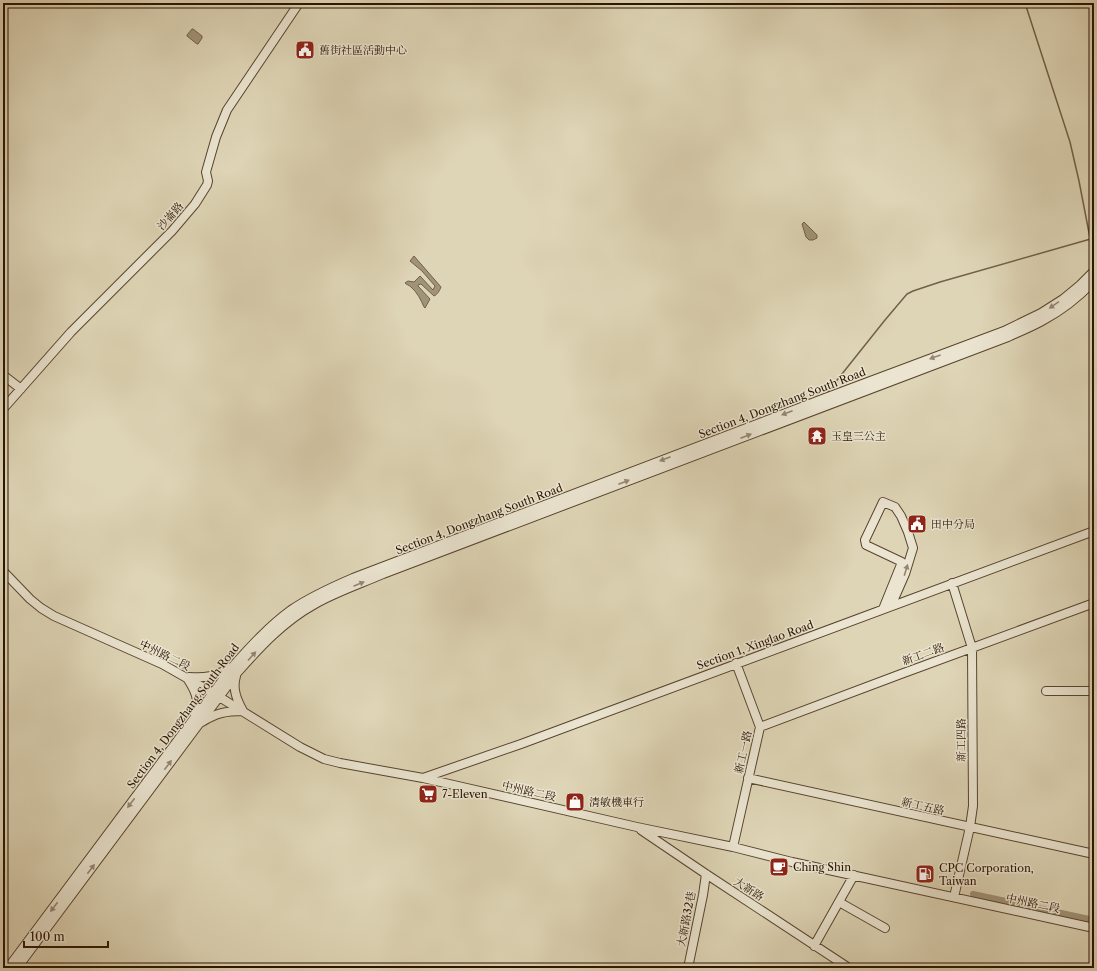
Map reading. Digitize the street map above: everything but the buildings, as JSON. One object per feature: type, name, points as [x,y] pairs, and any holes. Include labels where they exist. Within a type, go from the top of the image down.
[{"type":"street","name":"沙崙路","points":[[3,409],[72,332],[172,232],[195,204],[207,186],[208,180],[206,172],[216,137],[227,110],[299,3]]},
{"type":"street","name":"Section 4, Dongzhang South Road","points":[[8,968],[260,636],[291,610],[332,587],[795,409],[1004,331],[1041,314],[1074,290],[1094,271]]},
{"type":"street","name":"Section 4, Dongzhang South Road","points":[[235,670],[279,629],[314,604],[335,594],[398,568],[1008,337],[1043,321],[1067,305],[1094,281]]},
{"type":"street","points":[[3,375],[21,389]]},
{"type":"street","points":[[883,609],[902,562],[866,545],[865,540],[882,502],[895,507],[898,511],[908,532],[913,548],[905,574],[892,606]]},
{"type":"street","name":"Section 1, Xinglao Road","points":[[423,778],[521,744],[1094,531]]},
{"type":"street","name":"中州路二段","points":[[3,571],[30,599],[54,616],[162,664],[187,677],[300,747],[324,759],[423,778],[1094,928]]},
{"type":"street","name":"新工四路","points":[[952,583],[972,648],[972,806],[970,827],[954,897]]},
{"type":"street","name":"新工二路","points":[[760,727],[1094,603]]},
{"type":"street","name":"新工一路","points":[[733,847],[760,727],[736,664]]},
{"type":"street","points":[[235,670],[234,687],[236,696],[243,711],[220,713],[196,720],[198,707],[196,697],[194,688],[187,677],[203,678],[235,670]]},
{"type":"street","points":[[1046,691],[1094,691]]},
{"type":"street","name":"Section 4, Dongzhang South Road","points":[[17,968],[196,720]]},
{"type":"street","name":"新工五路","points":[[748,778],[1094,854]]},
{"type":"street","name":"大新路","points":[[637,827],[849,968]]},
{"type":"street","name":"大新路32巷","points":[[688,968],[706,874]]},
{"type":"street","points":[[814,946],[854,875]]},
{"type":"street","points":[[839,902],[885,928]]},
{"type":"shaded area","points":[[192,29],[202,36],[198,44],[187,36]]},
{"type":"shaded area","points":[[804,222],[817,235],[817,238],[809,240],[806,237],[802,224]]},
{"type":"shaded area","points":[[414,256],[441,287],[434,296],[421,284],[418,285],[430,299],[425,308],[415,291],[405,283],[408,281],[414,282],[420,276],[433,290],[435,286],[422,271],[410,261]]},
{"type":"waterway","points":[[1025,3],[1070,142],[1090,238]]},
{"type":"waterway","points":[[826,394],[907,294],[940,282],[1094,238]]},
{"type":"waterway","points":[[973,894],[1094,920]]},
{"type":"place","name":"舊街社區活動中心","points":[[305,50]]},
{"type":"place","name":"玉皇三公主","points":[[817,436]]},
{"type":"place","name":"田中分局","points":[[917,524]]},
{"type":"place","name":"7-Eleven","points":[[428,794]]},
{"type":"place","name":"清敏機車行","points":[[575,802]]},
{"type":"place","name":"Ching Shin","points":[[779,867]]},
{"type":"place","name":"CPC Corporation, Taiwan","points":[[925,874]]}]
